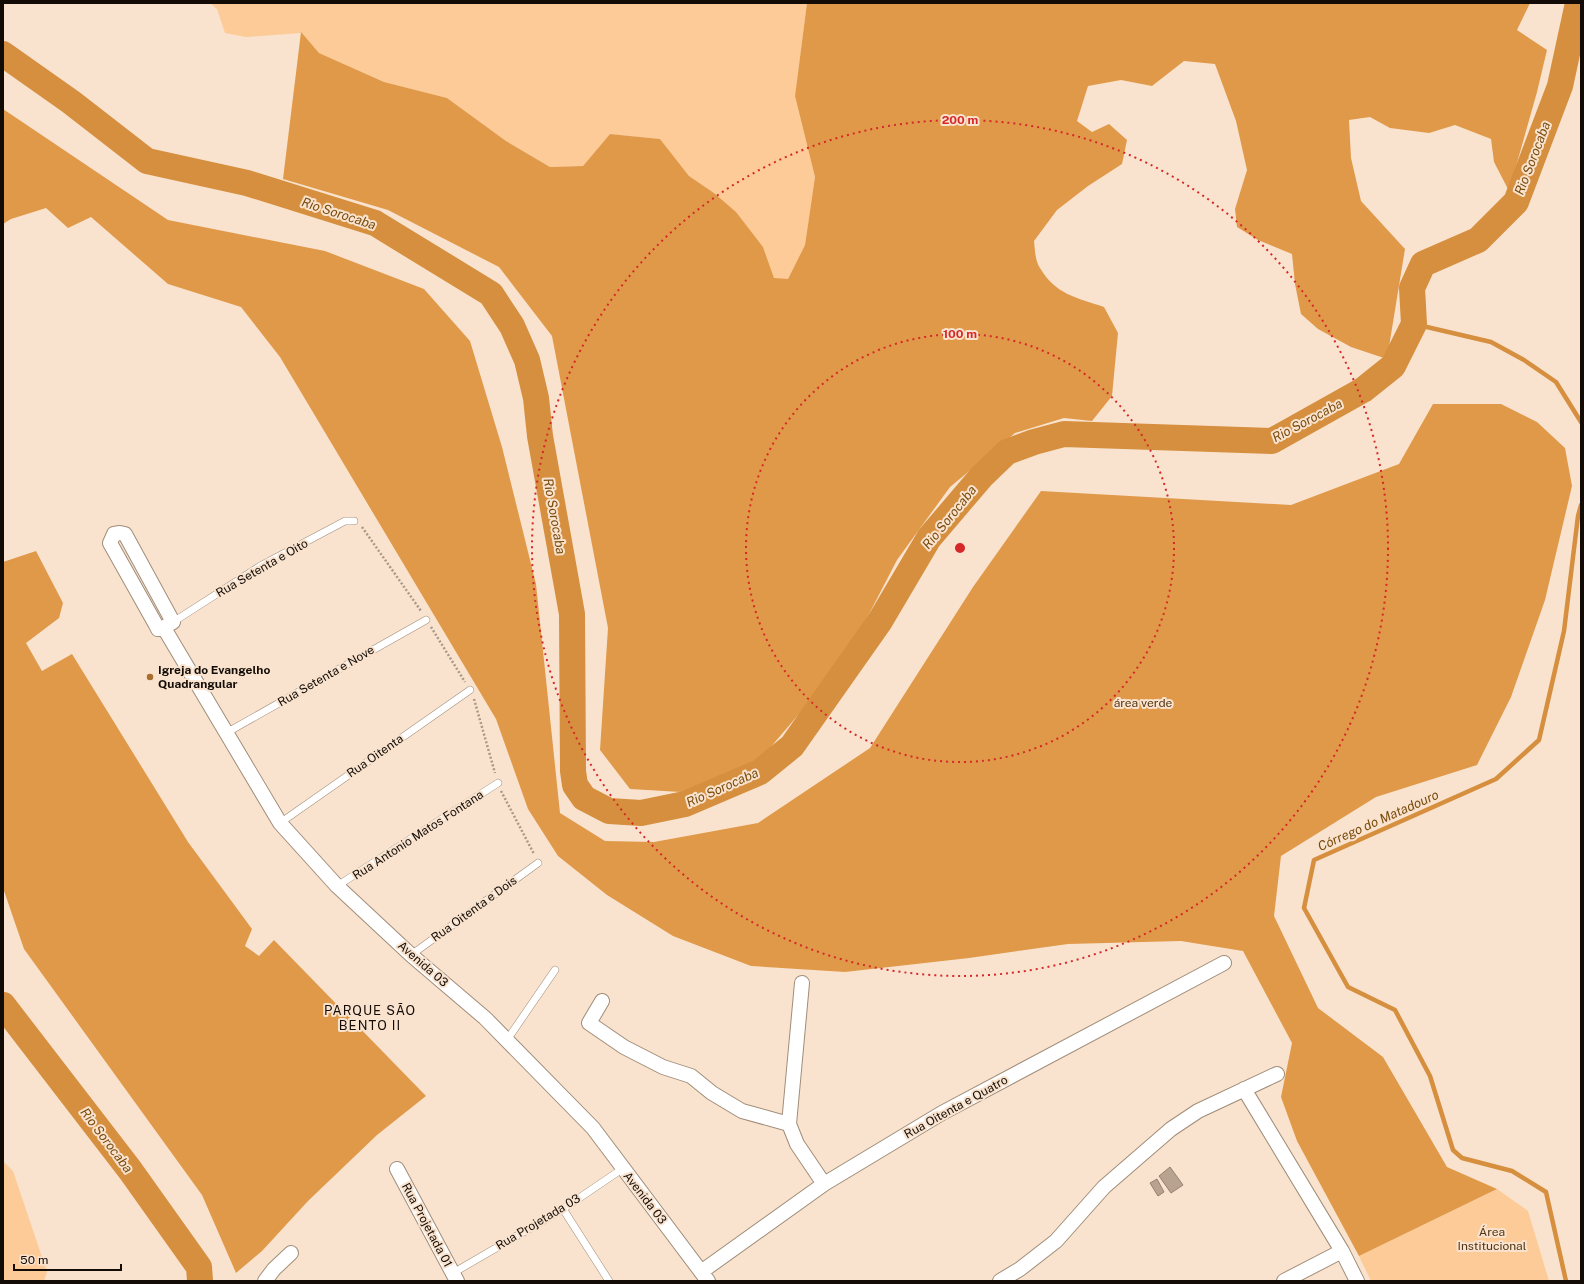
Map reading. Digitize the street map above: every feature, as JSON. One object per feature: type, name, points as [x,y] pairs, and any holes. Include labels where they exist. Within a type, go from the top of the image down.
[{"type":"street","name":"Avenida 03","points":[[168,625],[158,629],[110,543],[114,534],[124,534],[168,625],[226,733],[280,823],[338,886],[411,955],[485,1018],[593,1128],[622,1169],[705,1277]]},
{"type":"street","name":"Rua Oitenta e Quatro","points":[[705,1277],[824,1184],[942,1113],[1224,963]]},
{"type":"street","points":[[802,983],[789,1124],[797,1144],[824,1184]]},
{"type":"street","points":[[602,1001],[589,1023],[609,1038],[663,1067],[691,1076],[712,1093],[742,1111],[789,1124]]},
{"type":"street","points":[[1000,1281],[1020,1269],[1056,1240],[1104,1186],[1172,1129],[1198,1111],[1276,1074]]},
{"type":"street","points":[[1244,1089],[1342,1251],[1357,1281]]},
{"type":"street","name":"Rua Projetada 01","points":[[397,1169],[455,1277]]},
{"type":"street","points":[[1284,1281],[1342,1251]]},
{"type":"street","points":[[265,1281],[291,1253]]},
{"type":"lane","name":"Rua Setenta e Oito","points":[[168,625],[262,565],[345,521],[354,521]]},
{"type":"lane","name":"Rua Setenta e Nove","points":[[226,733],[426,620]]},
{"type":"lane","name":"Rua Oitenta","points":[[280,823],[470,690]]},
{"type":"lane","name":"Rua Antonio Matos Fontana","points":[[338,886],[498,783]]},
{"type":"lane","name":"Rua Oitenta e Dois","points":[[411,955],[538,863]]},
{"type":"lane","points":[[508,1040],[555,970]]},
{"type":"lane","name":"Rua Projetada 03","points":[[455,1277],[562,1210],[622,1169]]},
{"type":"lane","points":[[562,1210],[609,1281]]},
{"type":"green space","points":[[210,3],[807,3],[795,96],[815,177],[805,245],[788,279],[774,279],[763,247],[714,193],[689,176],[660,139],[610,134],[583,166],[550,167],[506,141],[447,98],[384,82],[319,53],[301,33],[246,37],[225,33],[217,9]]},
{"type":"green space","points":[[807,3],[1530,3],[1517,30],[1547,50],[1537,92],[1509,191],[1494,162],[1491,139],[1455,125],[1429,133],[1390,128],[1370,117],[1349,120],[1351,158],[1361,201],[1405,249],[1387,359],[1351,347],[1318,329],[1301,314],[1295,284],[1292,254],[1258,240],[1237,227],[1235,209],[1247,170],[1236,121],[1215,64],[1184,61],[1152,86],[1121,80],[1088,86],[1077,121],[1092,132],[1109,124],[1127,140],[1122,164],[1088,186],[1057,210],[1034,241],[1037,262],[1046,277],[1053,284],[1068,294],[1104,307],[1118,333],[1112,396],[1092,421],[1064,418],[1015,433],[950,487],[897,560],[868,616],[822,687],[757,763],[681,792],[630,789],[600,750],[608,628],[552,336],[499,267],[388,210],[283,179],[301,32],[319,53],[384,82],[447,98],[506,141],[550,167],[583,166],[610,134],[660,139],[689,176],[714,193],[736,212],[763,247],[774,278],[788,279],[805,245],[815,177],[795,96]]},
{"type":"green space","name":"área verde","points":[[3,109],[168,220],[325,251],[424,289],[470,341],[502,447],[536,584],[560,813],[605,841],[654,842],[758,823],[870,748],[973,587],[1041,491],[1291,505],[1399,464],[1433,404],[1501,404],[1537,422],[1565,448],[1572,486],[1545,600],[1511,697],[1477,765],[1376,797],[1281,856],[1274,916],[1318,1008],[1383,1057],[1447,1167],[1497,1189],[1359,1256],[1297,1141],[1281,1097],[1292,1043],[1243,951],[1181,941],[1068,944],[969,958],[845,972],[751,966],[673,936],[607,895],[558,856],[528,809],[496,719],[280,357],[241,307],[168,284],[91,217],[68,228],[46,208],[11,219],[3,224]]},
{"type":"green space","points":[[36,551],[63,603],[59,618],[26,643],[42,671],[72,654],[188,842],[252,929],[245,946],[259,956],[274,940],[426,1096],[377,1135],[308,1201],[262,1251],[236,1273],[202,1195],[24,949],[3,888],[3,562]]},
{"type":"green space","points":[[3,1161],[13,1171],[47,1272],[44,1281],[3,1281]]},
{"type":"green space","name":"Área Institucional","points":[[1497,1189],[1528,1211],[1549,1281],[1371,1281],[1359,1256]]},
{"type":"building","points":[[1170,1167],[1183,1185],[1171,1193],[1159,1176]]},
{"type":"building","points":[[1157,1179],[1164,1192],[1158,1196],[1150,1183]]},
{"type":"waterway","name":"Rio Sorocaba","points":[[3,54],[71,102],[147,161],[247,183],[375,223],[491,294],[512,326],[527,360],[536,398],[540,436],[572,614],[573,771],[575,785],[584,798],[609,811],[641,813],[685,804],[760,772],[792,746],[880,621],[929,538],[981,477],[1007,452],[1034,442],[1064,434],[1272,441],[1363,390],[1393,366],[1414,324],[1412,288],[1423,264],[1478,240],[1516,202],[1560,86],[1578,3]]},
{"type":"waterway","name":"Córrego do Matadouro","points":[[1414,324],[1491,342],[1524,360],[1556,382],[1581,422]]},
{"type":"waterway","name":"Córrego do Matadouro","points":[[1566,1281],[1546,1192],[1512,1171],[1462,1158],[1453,1150],[1430,1076],[1395,1010],[1348,987],[1304,908],[1314,860],[1496,779],[1539,740],[1564,631],[1578,516],[1581,505]]},
{"type":"waterway","name":"Rio Sorocaba","points":[[3,1005],[130,1170],[199,1267],[200,1281]]},
{"type":"place","name":"Igreja do Evangelho Quadrangular","points":[[150,677]]},
{"type":"district","name":"PARQUE SÃO BENTO II","points":[[370,1018]]}]
